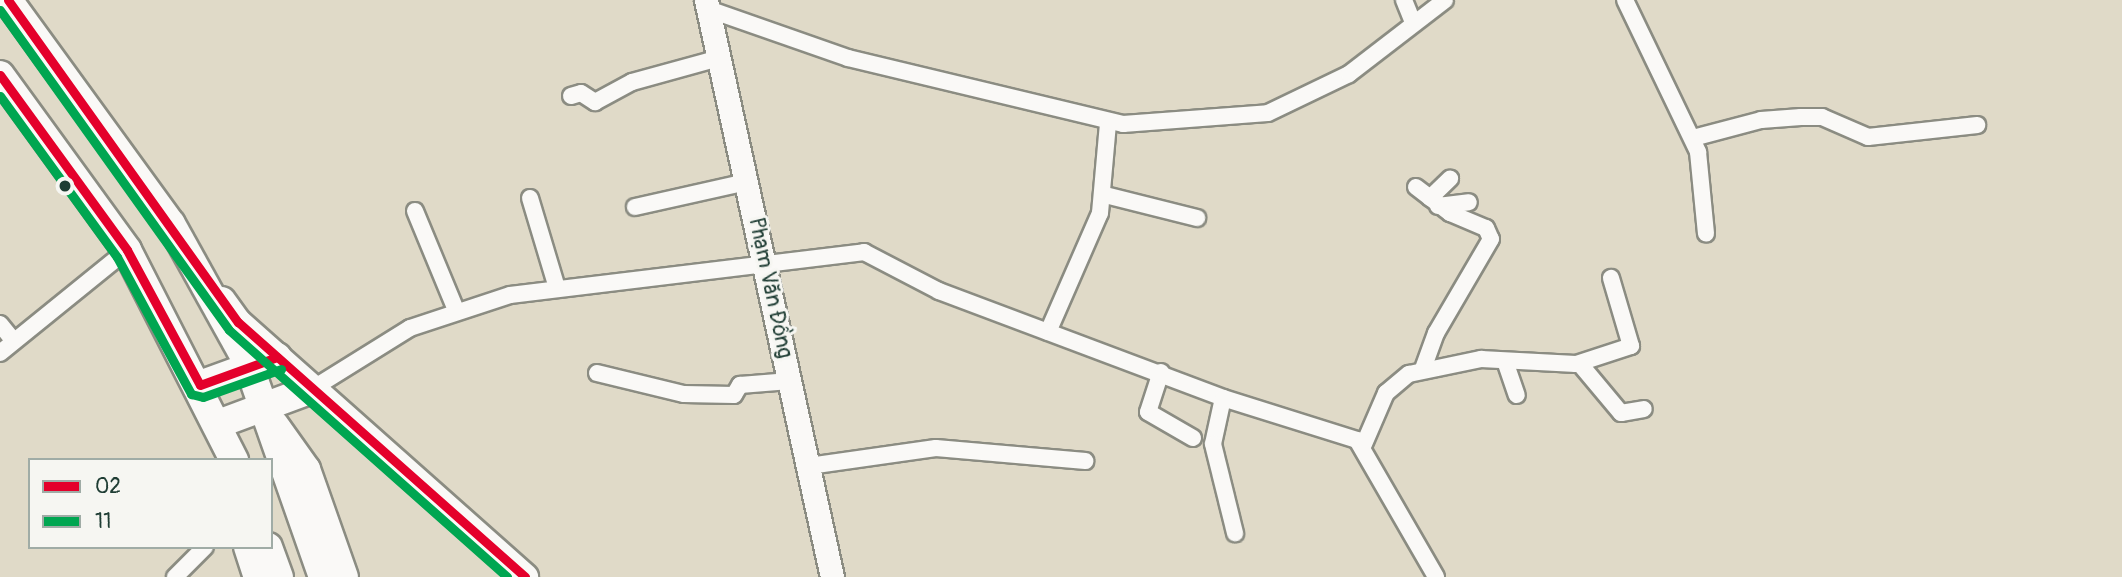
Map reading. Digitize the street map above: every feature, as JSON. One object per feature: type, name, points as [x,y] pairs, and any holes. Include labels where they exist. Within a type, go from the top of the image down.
[{"type":"highway","points":[[8,0],[99,119],[190,258],[247,363],[323,577]]},
{"type":"highway","points":[[0,75],[127,250],[200,385],[233,458]]},
{"type":"highway","points":[[200,385],[247,363],[276,357]]},
{"type":"highway","points":[[218,424],[312,389]]},
{"type":"highway","points":[[269,549],[279,577]]},
{"type":"main road","name":"Phạm Văn Đồng","points":[[707,5],[832,577]]},
{"type":"main road","points":[[190,258],[238,322],[525,577]]},
{"type":"main road","points":[[264,407],[307,469],[345,577]]},
{"type":"main road","points":[[218,424],[224,458]]},
{"type":"main road","points":[[248,549],[257,577]]},
{"type":"street","points":[[1404,0],[1413,22]]},
{"type":"street","points":[[707,5],[848,58],[1108,124],[1268,113],[1349,74],[1413,22],[1445,0]]},
{"type":"street","points":[[1625,0],[1693,138],[1706,181],[1706,234]]},
{"type":"street","points":[[571,96],[604,100],[632,82],[719,58]]},
{"type":"street","points":[[1693,138],[1761,120],[1801,117],[1836,122],[1868,137],[1977,125]]},
{"type":"street","points":[[1048,332],[1105,195],[1108,124]]},
{"type":"street","points":[[1434,202],[1450,179]]},
{"type":"street","points":[[635,207],[747,182]]},
{"type":"street","points":[[1416,187],[1434,202],[1477,223],[1491,239],[1436,333],[1423,369]]},
{"type":"street","points":[[1105,195],[1197,218]]},
{"type":"street","points":[[530,198],[556,288]]},
{"type":"street","points":[[1434,202],[1469,201]]},
{"type":"street","points":[[415,211],[456,310]]},
{"type":"street","points":[[0,353],[127,250]]},
{"type":"street","points":[[312,389],[360,354],[456,310],[556,288],[765,267],[864,252],[939,292],[1161,372],[1223,398],[1364,444],[1436,577]]},
{"type":"street","points":[[1364,444],[1386,393],[1423,369],[1505,361],[1580,364],[1634,343],[1611,278]]},
{"type":"street","points":[[0,324],[14,341]]},
{"type":"street","points":[[1505,361],[1517,395]]},
{"type":"street","points":[[1580,364],[1621,413],[1644,409]]},
{"type":"street","points":[[1161,372],[1148,412],[1193,438]]},
{"type":"street","points":[[597,373],[684,394],[734,395],[740,385],[790,381]]},
{"type":"street","points":[[1223,398],[1213,444],[1235,533]]},
{"type":"street","points":[[809,466],[936,448],[1085,461]]},
{"type":"street","points":[[175,577],[203,549]]},
{"type":"transit line","name":"02","points":[[8,0],[238,322],[525,577]]},
{"type":"transit line","name":"11","points":[[0,10],[229,330],[507,577]]},
{"type":"transit line","name":"02","points":[[0,75],[127,250],[200,385],[277,357]]},
{"type":"transit line","name":"11","points":[[0,96],[117,257],[191,394],[203,397],[281,369]]}]
